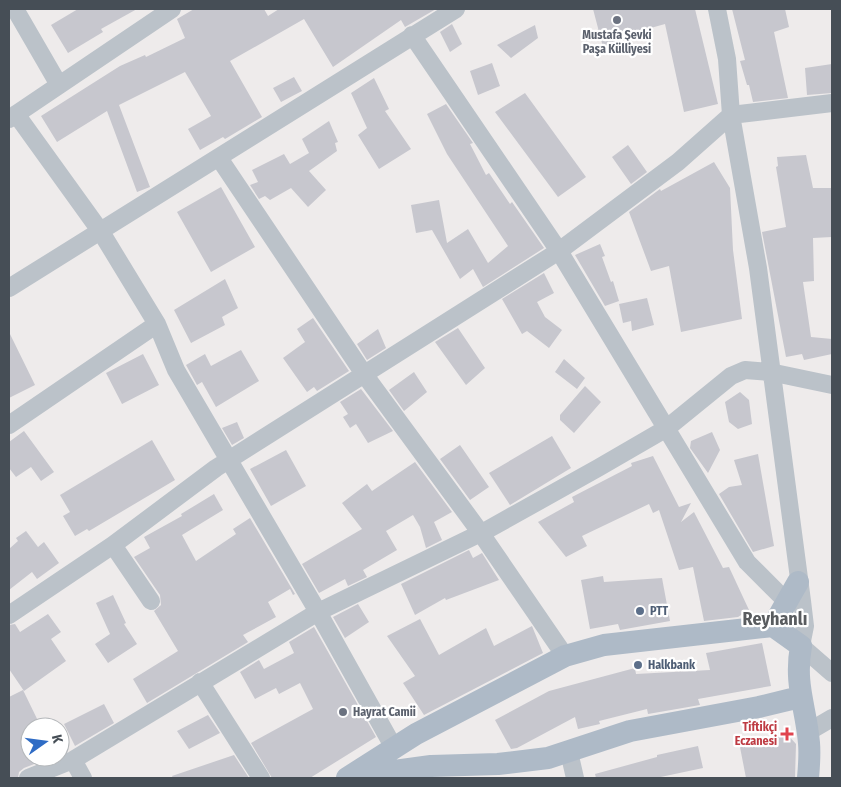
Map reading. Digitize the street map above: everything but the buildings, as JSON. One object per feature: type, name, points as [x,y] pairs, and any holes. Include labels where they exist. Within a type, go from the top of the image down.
[{"type":"main road","points":[[773,626],[798,582]]},
{"type":"main road","points":[[349,777],[394,748],[565,656],[604,645],[773,626],[801,646],[798,662],[800,697],[808,732],[808,778]]},
{"type":"main road","points":[[349,777],[431,766],[525,762],[569,752],[630,731],[759,707],[800,697]]},
{"type":"street","points":[[15,9],[58,85]]},
{"type":"street","points":[[172,9],[12,116],[101,232],[157,324],[176,370],[318,612],[394,748]]},
{"type":"street","points":[[9,288],[456,9]]},
{"type":"street","points":[[717,9],[727,59],[732,115],[756,259],[805,626],[801,646],[832,673]]},
{"type":"street","points":[[412,35],[559,251],[747,562],[786,601]]},
{"type":"street","points":[[9,615],[113,545],[228,461],[559,251],[678,162],[732,115],[832,103]]},
{"type":"street","points":[[219,158],[364,374],[480,532],[565,656]]},
{"type":"street","points":[[9,425],[157,324]]},
{"type":"street","points":[[28,778],[73,760],[318,612],[487,530],[667,428],[731,376],[745,370],[770,372],[832,385]]},
{"type":"street","points":[[113,545],[151,601]]},
{"type":"street","points":[[200,682],[261,778]]},
{"type":"street","points":[[808,732],[832,718]]},
{"type":"street","points":[[569,752],[575,778]]},
{"type":"street","points":[[73,760],[83,778]]},
{"type":"place","name":"Mustafa Şevki Paşa Külliyesi","points":[[617,20]]},
{"type":"place","name":"PTT","points":[[640,611]]},
{"type":"place","name":"Halkbank","points":[[638,665]]},
{"type":"place","name":"Hayrat Camii","points":[[343,712]]},
{"type":"place","name":"Tiftikçi Eczanesi","points":[[787,734]]},
{"type":"district","name":"Reyhanlı","points":[[775,619]]}]
